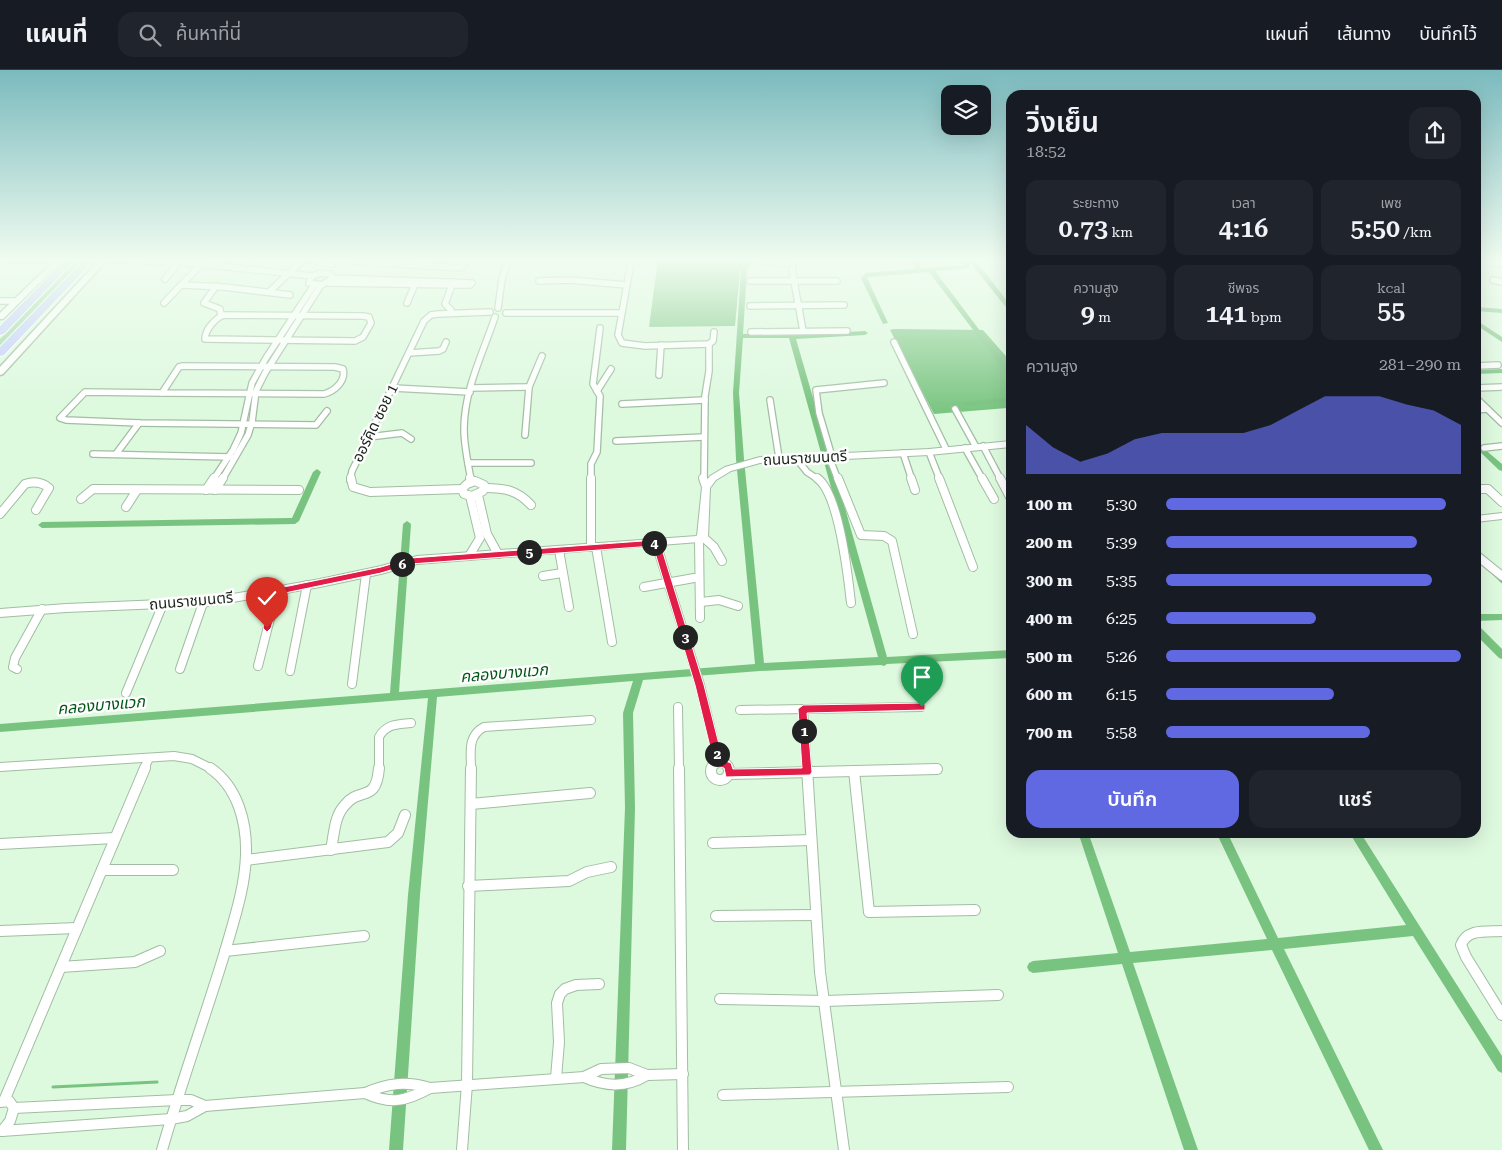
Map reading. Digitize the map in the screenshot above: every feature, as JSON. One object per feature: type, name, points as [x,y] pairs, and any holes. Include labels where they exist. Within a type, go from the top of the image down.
[{"type":"highway","points":[[0,332],[22,309]]},
{"type":"highway","points":[[4,354],[44,309]]},
{"type":"main road","points":[[0,322],[11,309]]},
{"type":"main road","points":[[0,364],[4,354],[51,309]]},
{"type":"main road","points":[[0,372],[58,309]]},
{"type":"street","points":[[220,309],[221,316]]},
{"type":"street","points":[[265,366],[285,340],[301,309]]},
{"type":"street","points":[[215,490],[239,440],[251,394],[277,340],[302,309]]},
{"type":"street","points":[[495,309],[490,312],[491,316],[503,316],[506,313],[620,313]]},
{"type":"street","points":[[503,309],[506,313]]},
{"type":"street","points":[[621,309],[618,335],[622,342],[634,345],[709,344],[713,341],[714,332]]},
{"type":"street","points":[[800,309],[803,331]]},
{"type":"street","name":"ออร์คิด ซอย 1","points":[[462,489],[370,492],[355,489],[350,485],[349,481],[352,470],[424,321],[431,315],[490,312]]},
{"type":"street","points":[[298,315],[367,316],[371,319],[372,323],[364,337],[358,341],[205,339],[204,334],[221,316],[298,315]]},
{"type":"street","points":[[471,482],[464,428],[471,390],[496,317]]},
{"type":"street","points":[[600,328],[593,384],[600,394],[597,454],[593,458],[592,464],[593,547],[612,642]]},
{"type":"street","points":[[752,332],[847,331]]},
{"type":"street","points":[[409,353],[439,351],[446,342]]},
{"type":"street","points":[[894,342],[946,450]]},
{"type":"street","points":[[700,618],[701,538],[706,487],[703,478],[705,400],[709,374],[709,344]]},
{"type":"street","points":[[658,375],[660,345]]},
{"type":"street","points":[[525,435],[529,387],[542,356]]},
{"type":"street","points":[[1481,366],[1498,365]]},
{"type":"street","points":[[161,394],[179,367],[183,366],[336,367],[343,369],[344,373],[337,387],[328,394],[161,394],[86,392],[60,418],[66,420],[139,423],[316,425],[327,411]]},
{"type":"street","points":[[597,391],[611,369]]},
{"type":"street","points":[[884,383],[816,390],[819,413],[831,457],[861,535],[884,536],[892,542],[913,634]]},
{"type":"street","points":[[393,388],[471,390],[529,387]]},
{"type":"street","points":[[1481,388],[1502,387]]},
{"type":"street","points":[[206,490],[247,439],[252,424],[251,394]]},
{"type":"street","points":[[622,404],[705,400]]},
{"type":"street","points":[[770,400],[779,458]]},
{"type":"street","points":[[1481,403],[1499,417],[1502,423]]},
{"type":"street","points":[[955,409],[1006,491]]},
{"type":"street","points":[[1481,410],[1488,409]]},
{"type":"street","points":[[116,454],[139,423]]},
{"type":"street","points":[[369,437],[402,433],[411,438]]},
{"type":"street","points":[[616,441],[704,437]]},
{"type":"street","name":"ถนนราชมนตรี","points":[[706,487],[713,478],[734,466],[746,462],[795,457],[929,452],[1006,444]]},
{"type":"street","points":[[1484,448],[1502,446]]},
{"type":"street","points":[[965,448],[994,499]]},
{"type":"street","points":[[929,452],[973,567]]},
{"type":"street","points":[[903,453],[915,490]]},
{"type":"street","points":[[93,454],[232,457]]},
{"type":"street","points":[[795,457],[807,472],[820,480],[826,488],[843,540],[851,603]]},
{"type":"street","points":[[468,463],[531,463]]},
{"type":"street","points":[[485,488],[482,483],[471,482],[462,489],[464,494],[474,496],[485,488],[517,491],[531,505]]},
{"type":"street","points":[[0,514],[25,484],[29,483],[45,484],[49,488],[36,510]]},
{"type":"street","points":[[81,499],[93,489],[299,490]]},
{"type":"street","points":[[1481,489],[1488,489],[1502,502]]},
{"type":"street","points":[[126,507],[137,490]]},
{"type":"street","points":[[474,496],[490,541],[498,554]]},
{"type":"street","points":[[469,556],[480,541],[474,496]]},
{"type":"street","points":[[1481,518],[1502,516]]},
{"type":"street","points":[[701,538],[714,548],[722,561]]},
{"type":"street","name":"ถนนราชมนตรี","points":[[0,613],[42,609],[203,603],[366,574],[411,561],[701,538]]},
{"type":"street","points":[[480,541],[490,541]]},
{"type":"street","points":[[656,543],[700,685],[719,763]]},
{"type":"street","points":[[559,550],[569,607]]},
{"type":"street","points":[[1481,558],[1502,576]]},
{"type":"street","points":[[543,576],[562,573]]},
{"type":"street","points":[[352,684],[366,574]]},
{"type":"street","points":[[644,587],[694,578]]},
{"type":"street","points":[[290,671],[308,585]]},
{"type":"street","points":[[258,666],[277,591]]},
{"type":"street","points":[[701,602],[719,600],[738,606]]},
{"type":"street","points":[[180,669],[203,603]]},
{"type":"street","points":[[126,693],[163,604]]},
{"type":"street","points":[[16,669],[14,667],[15,658],[42,609]]},
{"type":"street","points":[[678,707],[683,1150]]},
{"type":"street","points":[[740,710],[922,707]]},
{"type":"street","points":[[803,709],[820,972],[844,1150]]},
{"type":"street","points":[[462,1150],[467,1084],[470,748],[474,734],[479,728],[487,726],[591,720]]},
{"type":"street","points":[[331,850],[342,807],[350,800],[368,794],[375,788],[378,777],[379,736],[382,730],[391,725],[411,723]]},
{"type":"street","points":[[0,767],[174,756],[191,758],[210,766],[224,779],[236,795],[246,843],[246,860],[234,919],[162,1150]]},
{"type":"street","points":[[2,1102],[149,758]]},
{"type":"street","points":[[730,774],[728,766],[719,763],[713,765],[710,770],[714,778],[723,780],[730,774],[937,769]]},
{"type":"street","points":[[854,771],[869,912],[975,910]]},
{"type":"street","points":[[471,804],[590,792]]},
{"type":"street","points":[[246,860],[388,842],[398,833],[405,814]]},
{"type":"street","points":[[0,844],[115,838]]},
{"type":"street","points":[[713,843],[811,840]]},
{"type":"street","points":[[468,886],[569,881],[587,872],[612,867]]},
{"type":"street","points":[[102,870],[173,870]]},
{"type":"street","points":[[716,916],[816,915]]},
{"type":"street","points":[[0,931],[77,928]]},
{"type":"street","points":[[1502,931],[1472,933],[1464,938],[1461,945],[1466,957],[1502,1015]]},
{"type":"street","points":[[225,951],[364,936]]},
{"type":"street","points":[[61,967],[136,962],[160,951]]},
{"type":"street","points":[[556,1078],[559,1042],[557,1003],[560,994],[565,989],[576,985],[599,984]]},
{"type":"street","points":[[720,999],[825,1001],[998,995]]},
{"type":"street","points":[[365,1093],[382,1101],[410,1099],[430,1088],[584,1077],[601,1069],[629,1068],[647,1075],[683,1074]]},
{"type":"street","points":[[584,1077],[601,1084],[626,1084],[647,1075]]},
{"type":"street","points":[[1,1131],[171,1118],[187,1116],[205,1106],[365,1093],[383,1084],[414,1083],[430,1088]]},
{"type":"street","points":[[723,1095],[1008,1087]]},
{"type":"street","points":[[14,1108],[177,1100],[191,1100],[205,1106]]},
{"type":"street","points":[[1,1131],[14,1115],[14,1108],[9,1101],[2,1102]]},
{"type":"green space","points":[[29,309],[38,309],[0,349],[0,339]]},
{"type":"green space","points":[[651,309],[737,309],[735,326],[649,327]]},
{"type":"green space","points":[[890,330],[983,330],[1006,356],[1006,408],[934,414]]},
{"type":"waterway","points":[[740,336],[741,309]]},
{"type":"waterway","points":[[879,309],[885,323]]},
{"type":"waterway","points":[[961,309],[1006,369]]},
{"type":"waterway","points":[[1481,309],[1502,311]]},
{"type":"waterway","points":[[1481,325],[1502,340]]},
{"type":"waterway","points":[[792,337],[865,333]]},
{"type":"waterway","points":[[740,336],[788,335],[792,337]]},
{"type":"waterway","points":[[740,336],[736,393],[740,459],[760,667]]},
{"type":"waterway","points":[[792,337],[825,453]]},
{"type":"waterway","points":[[1481,372],[1502,371]]},
{"type":"waterway","points":[[966,404],[1006,400]]},
{"type":"waterway","points":[[1481,449],[1502,468]]},
{"type":"waterway","points":[[828,462],[884,661]]},
{"type":"waterway","points":[[42,525],[295,521],[317,472]]},
{"type":"waterway","points":[[394,696],[407,524]]},
{"type":"waterway","points":[[1494,574],[1502,582]]},
{"type":"waterway","name":"คลองบางแวก","points":[[1481,618],[1502,617]]},
{"type":"waterway","points":[[1481,634],[1502,655]]},
{"type":"waterway","name":"คลองบางแวก","points":[[884,661],[1006,654]]},
{"type":"waterway","name":"คลองบางแวก","points":[[760,667],[884,661]]},
{"type":"waterway","name":"คลองบางแวก","points":[[433,693],[760,667]]},
{"type":"waterway","points":[[619,1150],[630,808],[628,713],[639,678]]},
{"type":"waterway","name":"คลองบางแวก","points":[[0,728],[433,693]]},
{"type":"waterway","points":[[396,1150],[414,895],[433,693]]},
{"type":"waterway","points":[[1085,838],[1126,958]]},
{"type":"waterway","points":[[1224,838],[1275,944]]},
{"type":"waterway","points":[[1358,838],[1416,930]]},
{"type":"waterway","points":[[1275,944],[1416,930]]},
{"type":"waterway","points":[[1416,930],[1502,1067]]},
{"type":"waterway","points":[[1126,958],[1275,944]]},
{"type":"waterway","points":[[1275,944],[1376,1150]]},
{"type":"waterway","points":[[1033,967],[1126,958]]},
{"type":"waterway","points":[[1126,958],[1191,1150]]},
{"type":"waterway","points":[[53,1087],[157,1082]]},
{"type":"route","points":[[267,628],[277,591],[381,570],[411,561],[656,543],[700,685],[719,763],[728,766],[730,774],[807,772],[803,709],[922,707]]}]
